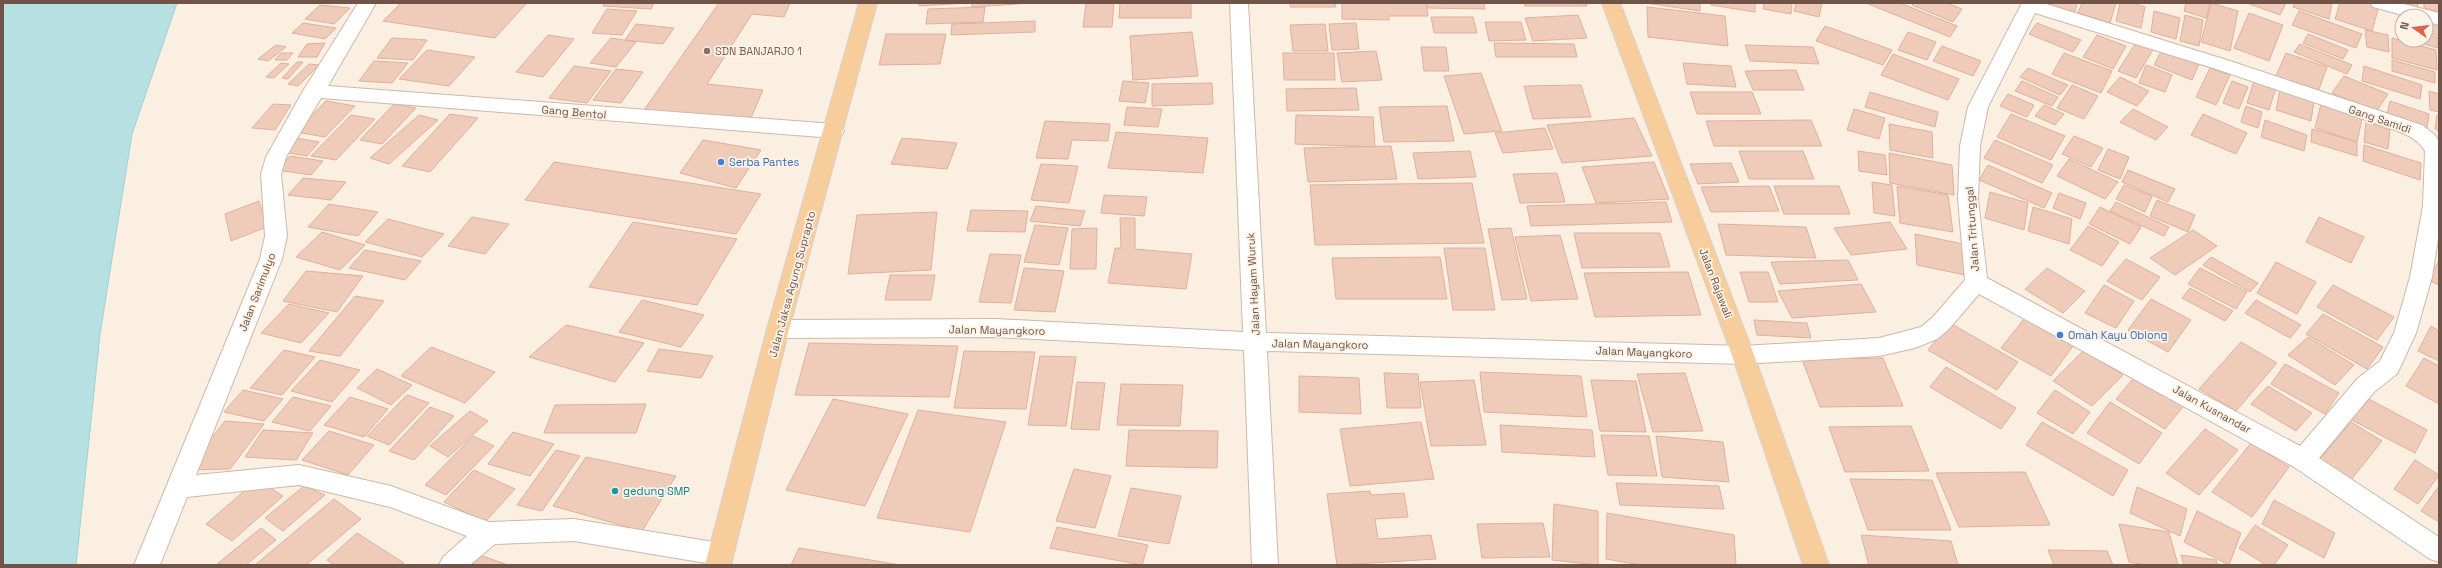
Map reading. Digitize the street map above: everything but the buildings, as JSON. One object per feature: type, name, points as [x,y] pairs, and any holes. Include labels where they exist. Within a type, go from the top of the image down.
[{"type":"main road","name":"Jalan Jaksa Agung Suprapto","points":[[719,560],[778,329],[834,131],[868,3]]},
{"type":"main road","name":"Jalan Rajawali","points":[[1611,3],[1742,355],[1816,565]]},
{"type":"street","name":"Jalan Sarimulyo","points":[[147,565],[271,259],[276,236],[271,174],[276,157],[313,92],[367,3]]},
{"type":"street","name":"Jalan Hayam Wuruk","points":[[1239,3],[1256,342],[1265,565]]},
{"type":"street","points":[[2379,3],[2439,19]]},
{"type":"street","name":"Jalan Tritunggal","points":[[1742,355],[1879,347],[1915,339],[1929,333],[1941,323],[1976,282],[1968,199],[1970,146],[1978,107],[2031,4]]},
{"type":"street","name":"Gang Samidi","points":[[2031,4],[2223,65],[2391,121],[2415,130],[2428,140],[2435,151],[2433,206],[2420,277],[2405,333],[2389,367],[2366,385],[2303,460]]},
{"type":"street","name":"Gang Bentol","points":[[313,92],[723,124],[834,131]]},
{"type":"street","name":"Jalan Kusnandar","points":[[1976,282],[2110,353],[2303,460],[2439,551]]},
{"type":"street","name":"Jalan Mayangkoro","points":[[778,329],[996,328],[1256,342],[1742,355]]},
{"type":"street","points":[[178,487],[299,475],[391,497],[489,533],[574,530],[719,560]]},
{"type":"street","points":[[452,565],[489,533]]},
{"type":"water","points":[[3,3],[177,3],[132,134],[100,334],[76,565],[3,565]]},
{"type":"place","name":"SDN BANJARJO 1","points":[[707,51]]},
{"type":"place","name":"Serba Pantes","points":[[721,162]]},
{"type":"place","name":"Omah Kayu Oblong","points":[[2060,335]]},
{"type":"place","name":"gedung SMP","points":[[615,491]]}]
